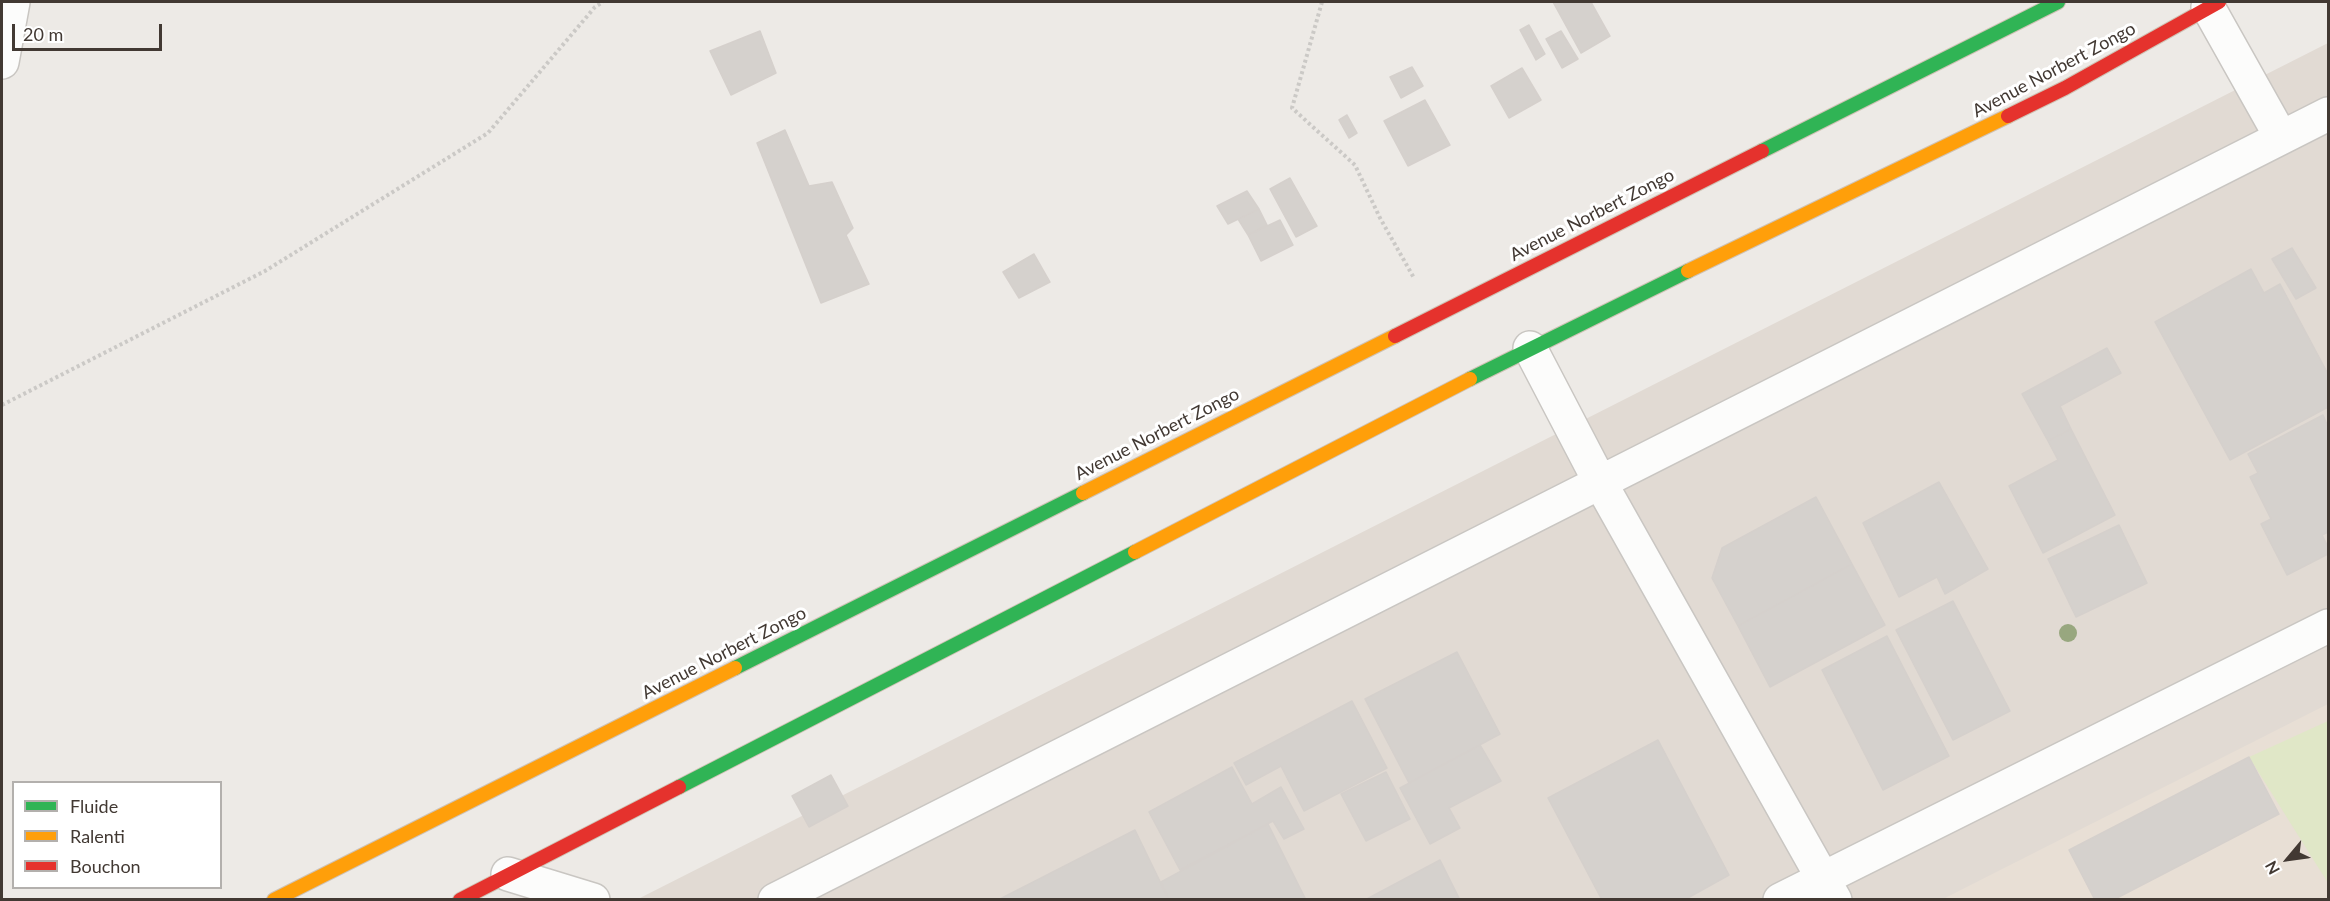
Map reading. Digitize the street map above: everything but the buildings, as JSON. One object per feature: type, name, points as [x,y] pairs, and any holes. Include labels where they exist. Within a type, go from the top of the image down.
[{"type":"main road","name":"Avenue Norbert Zongo","points":[[274,900],[2058,2]]},
{"type":"main road","name":"Avenue Norbert Zongo","points":[[460,900],[1530,348],[2065,88],[2214,4]]},
{"type":"street","points":[[2,62],[13,2]]},
{"type":"street","points":[[2214,4],[2281,137]]},
{"type":"street","points":[[775,900],[2328,114]]},
{"type":"street","points":[[1530,348],[1601,483],[1829,888]]},
{"type":"street","points":[[1780,900],[1829,888],[2328,626]]},
{"type":"street","points":[[508,874],[593,900]]},
{"type":"path","points":[[2,405],[265,271],[488,133],[595,7],[603,2]]},
{"type":"path","points":[[1322,2],[1292,108],[1355,165],[1380,218],[1434,315]]},
{"type":"shaded area","points":[[2328,43],[2328,899],[636,900],[1483,471]]},
{"type":"shaded area","points":[[2328,704],[2328,899],[1943,899]]},
{"type":"green space","points":[[2328,721],[2328,883],[2249,757]]},
{"type":"traffic: fast","points":[[1762,151],[2058,2]]},
{"type":"traffic: fast","points":[[1470,379],[1688,271]]},
{"type":"traffic: fast","points":[[735,668],[1083,493]]},
{"type":"traffic: fast","points":[[679,787],[1135,552]]},
{"type":"traffic: slow","points":[[1688,271],[2008,116]]},
{"type":"traffic: slow","points":[[1083,493],[1395,336]]},
{"type":"traffic: slow","points":[[1135,552],[1470,379]]},
{"type":"traffic: slow","points":[[274,900],[735,668]]},
{"type":"traffic: jam","points":[[2008,116],[2065,88],[2219,2]]},
{"type":"traffic: jam","points":[[1395,336],[1762,151]]},
{"type":"traffic: jam","points":[[460,900],[679,787]]}]
